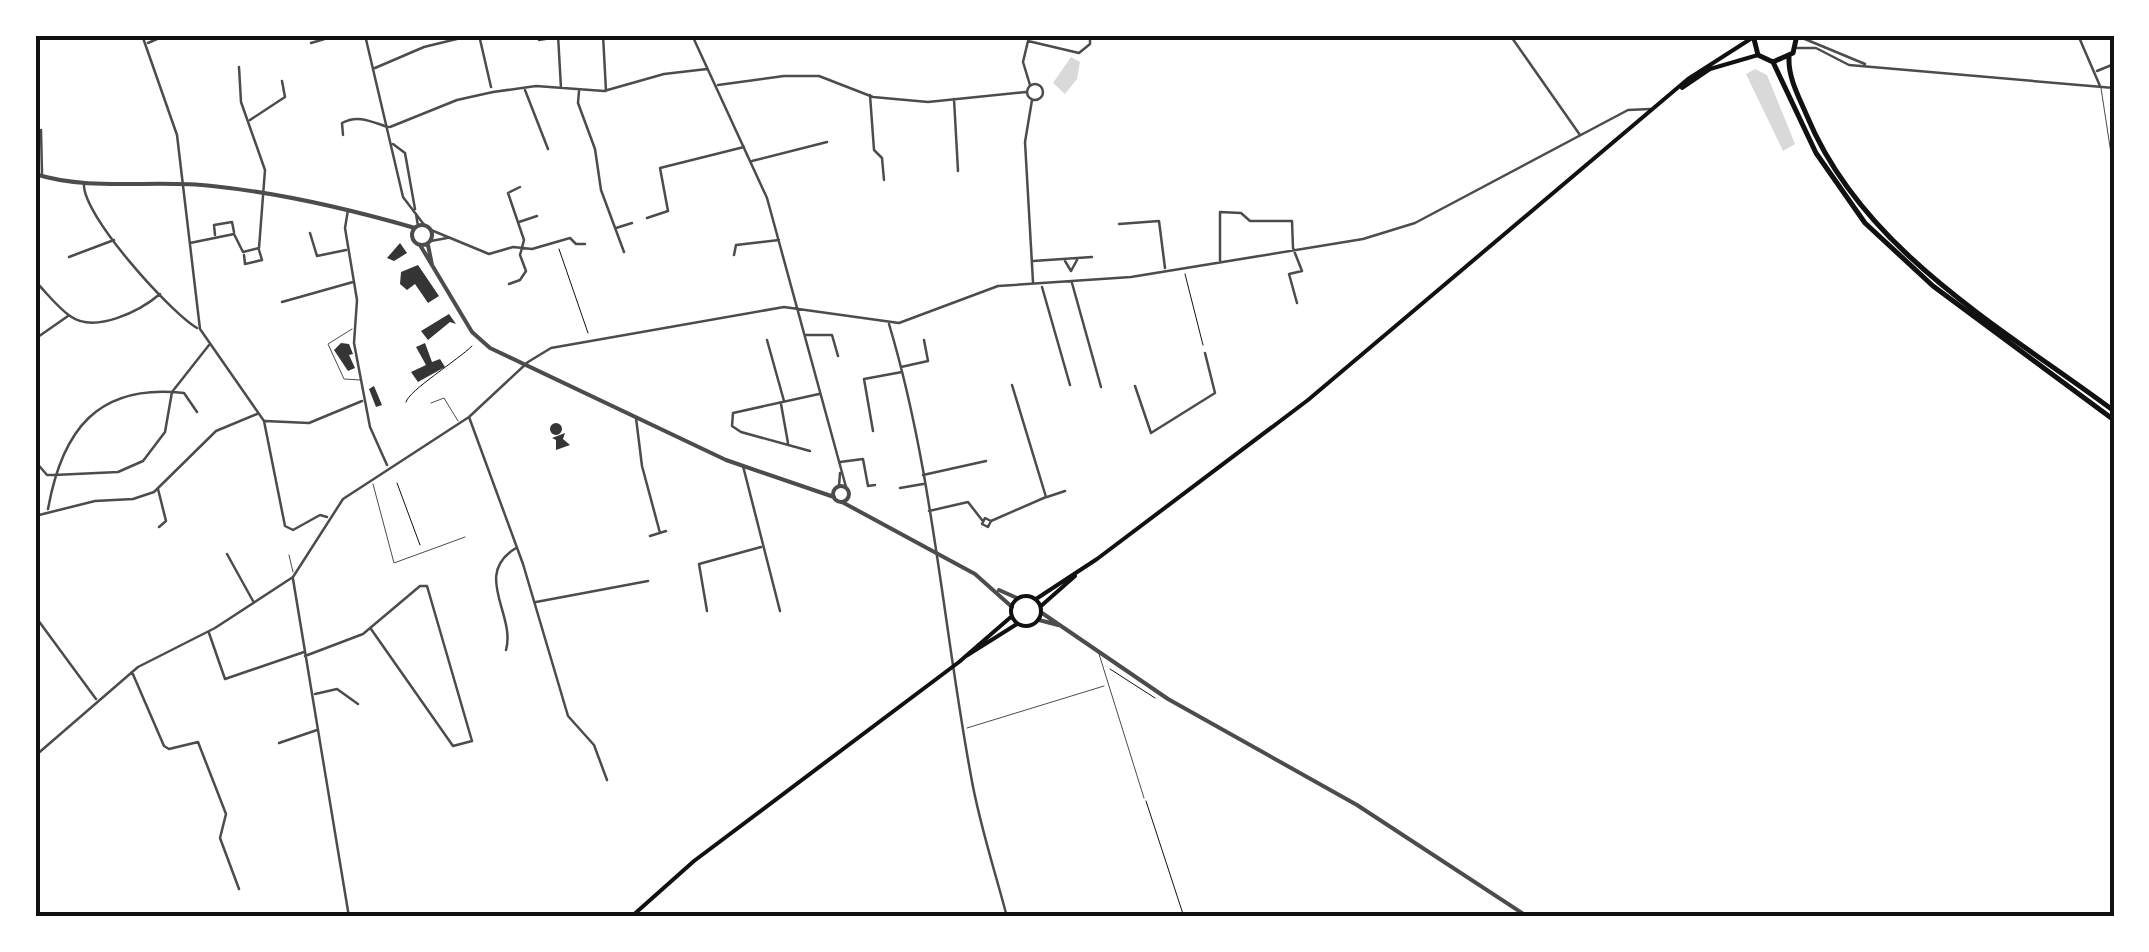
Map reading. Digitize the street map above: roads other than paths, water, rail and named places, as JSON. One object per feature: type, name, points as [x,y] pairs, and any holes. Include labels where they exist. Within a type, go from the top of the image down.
[{"type":"highway","points":[[1773,62],[1789,57],[1796,49],[1797,36]]},
{"type":"highway","points":[[1752,37],[1758,55],[1773,62],[1816,152],[1864,223],[1933,286],[2114,420]]},
{"type":"highway","points":[[1789,57],[1790,76],[1819,142],[1845,186],[1873,222],[1919,265],[2114,411]]},
{"type":"main road","points":[[1036,599],[1042,613],[1039,620],[1026,626],[1018,624],[1012,616],[1012,606],[1018,598],[1036,599],[1093,561],[1308,400],[1708,64],[1752,37]]},
{"type":"main road","points":[[1670,96],[1710,69],[1758,55]]},
{"type":"main road","points":[[1041,606],[1093,561]]},
{"type":"main road","points":[[631,917],[694,861],[959,662],[1012,616]]},
{"type":"main road","points":[[966,656],[1018,624]]},
{"type":"street","points":[[142,35],[177,134],[200,329]]},
{"type":"street","points":[[146,44],[166,35]]},
{"type":"street","points":[[311,43],[338,35]]},
{"type":"street","points":[[365,35],[390,127],[403,197],[415,212]]},
{"type":"street","points":[[374,68],[424,47],[476,35],[491,86]]},
{"type":"street","points":[[538,35],[540,40],[559,36],[560,88]]},
{"type":"street","points":[[603,35],[606,91]]},
{"type":"street","points":[[692,35],[752,161],[780,240],[846,488],[862,512]]},
{"type":"street","points":[[1026,92],[1030,85],[1023,62],[1028,42],[1079,53],[1090,44],[1090,35]]},
{"type":"street","points":[[1510,35],[1580,136]]},
{"type":"street","points":[[2078,35],[2101,87]]},
{"type":"street","points":[[1797,36],[1872,66]]},
{"type":"street","points":[[1796,49],[1816,48],[1849,65],[2114,88]]},
{"type":"street","points":[[2096,72],[2114,64]]},
{"type":"street","points":[[216,237],[214,226],[232,222],[245,264],[262,260],[261,193],[266,170],[241,102],[239,67]]},
{"type":"street","points":[[343,135],[342,122],[348,120],[366,119],[390,127],[467,97],[524,87],[606,91],[664,74],[708,68]]},
{"type":"street","points":[[716,86],[784,76],[819,76],[870,95],[928,102],[1026,92]]},
{"type":"street","points":[[248,122],[286,97],[282,81]]},
{"type":"street","points":[[1030,85],[1038,84],[1043,92],[1040,99],[1032,100]]},
{"type":"street","points":[[524,87],[548,149]]},
{"type":"street","points":[[579,90],[578,103],[624,252]]},
{"type":"street","points":[[1026,92],[1032,100],[1025,142],[1033,284]]},
{"type":"street","points":[[870,95],[874,150],[882,158],[884,180]]},
{"type":"street","points":[[954,100],[958,171]]},
{"type":"street","points":[[35,756],[132,672],[170,647],[208,631],[254,604],[293,577],[305,564],[343,499],[469,417],[523,367],[551,348],[590,338],[797,307],[889,323],[918,318],[990,288],[1165,271],[1348,242],[1398,230],[1628,110],[1654,110]]},
{"type":"street","points":[[41,130],[42,176]]},
{"type":"street","points":[[752,161],[827,142]]},
{"type":"street","points":[[393,144],[401,150],[415,196],[415,212],[429,242],[433,270]]},
{"type":"street","points":[[647,218],[668,211],[660,168],[745,146]]},
{"type":"street","points":[[394,152],[401,150]]},
{"type":"street","points":[[35,174],[84,182],[261,193],[348,209],[466,240],[489,254],[570,238],[576,244],[584,244]]},
{"type":"street","points":[[84,182],[86,200],[114,240],[161,294],[200,329],[264,421],[285,526],[293,530],[320,514],[329,518]]},
{"type":"street","points":[[508,284],[520,280],[526,272],[524,240],[508,194],[520,187]]},
{"type":"street","points":[[348,209],[360,380],[388,467]]},
{"type":"street","points":[[1220,261],[1220,212],[1240,213],[1250,221],[1292,221],[1294,248],[1302,270],[1289,274],[1298,303]]},
{"type":"street","points":[[518,222],[536,216]]},
{"type":"street","points":[[1119,224],[1159,220],[1165,271]]},
{"type":"street","points":[[616,228],[632,223]]},
{"type":"street","points":[[420,228],[420,245],[433,270],[478,339],[523,367],[742,465],[821,491],[1018,598]]},
{"type":"street","points":[[310,232],[317,256],[348,250]]},
{"type":"street","points":[[189,243],[234,234]]},
{"type":"street","points":[[420,245],[448,238]]},
{"type":"street","points":[[69,257],[114,240]]},
{"type":"street","points":[[734,255],[736,245],[780,240]]},
{"type":"street","points":[[243,252],[259,248]]},
{"type":"street","points":[[1032,261],[1092,257]]},
{"type":"street","points":[[1065,259],[1071,271],[1077,258]]},
{"type":"street","points":[[526,272],[536,272]]},
{"type":"street","points":[[282,302],[353,282]]},
{"type":"street","points":[[1072,282],[1101,388]]},
{"type":"street","points":[[36,283],[70,316],[82,322],[141,311],[161,294]]},
{"type":"street","points":[[1042,284],[1070,385]]},
{"type":"street","points":[[35,339],[70,316]]},
{"type":"street","points":[[889,323],[902,369],[938,554],[971,780],[1007,917]]},
{"type":"street","points":[[805,335],[832,335],[838,356]]},
{"type":"street","points":[[766,340],[783,403],[788,445]]},
{"type":"street","points":[[873,431],[864,379],[928,360],[924,340]]},
{"type":"street","points":[[35,461],[47,475],[54,475],[118,472],[143,461],[165,432],[172,392],[210,344]]},
{"type":"street","points":[[1135,386],[1151,434],[1215,393],[1205,353]]},
{"type":"street","points":[[1012,385],[1046,497]]},
{"type":"street","points":[[47,512],[54,475],[76,428],[93,412],[126,398],[172,392],[184,393],[198,412]]},
{"type":"street","points":[[810,451],[742,432],[731,422],[733,413],[821,394]]},
{"type":"street","points":[[264,421],[309,422],[364,400]]},
{"type":"street","points":[[35,516],[95,501],[133,499],[158,488],[216,431],[259,413]]},
{"type":"street","points":[[469,417],[518,547],[568,716],[594,745],[607,780]]},
{"type":"street","points":[[636,418],[642,466],[660,533]]},
{"type":"street","points":[[840,464],[864,458],[868,486],[875,485]]},
{"type":"street","points":[[921,475],[986,461]]},
{"type":"street","points":[[834,498],[840,464]]},
{"type":"street","points":[[742,465],[780,612]]},
{"type":"street","points":[[900,488],[923,484]]},
{"type":"street","points":[[158,488],[166,520],[158,527]]},
{"type":"street","points":[[821,491],[846,488]]},
{"type":"street","points":[[928,511],[968,502],[986,527],[1020,505],[1065,491]]},
{"type":"street","points":[[842,502],[849,496]]},
{"type":"street","points":[[650,536],[666,531]]},
{"type":"street","points":[[708,612],[700,564],[762,546]]},
{"type":"street","points":[[506,650],[509,638],[493,582],[502,560],[518,547]]},
{"type":"street","points":[[227,554],[254,604]]},
{"type":"street","points":[[293,577],[349,917]]},
{"type":"street","points":[[534,602],[648,581]]},
{"type":"street","points":[[208,631],[225,679],[371,629],[420,586],[430,588],[472,741],[453,746],[371,629]]},
{"type":"street","points":[[997,590],[1012,606]]},
{"type":"street","points":[[1042,613],[1168,698],[1357,805],[1528,917]]},
{"type":"street","points":[[35,616],[98,701]]},
{"type":"street","points":[[1039,620],[1063,626]]},
{"type":"street","points":[[132,672],[164,746],[169,749],[198,742],[226,814],[220,838],[239,888]]},
{"type":"street","points":[[312,694],[337,689],[358,704]]},
{"type":"street","points":[[279,744],[318,730]]},
{"type":"lane","points":[[2101,87],[2114,173]]},
{"type":"lane","points":[[355,328],[328,344],[344,378],[360,380]]},
{"type":"lane","points":[[431,403],[444,398],[459,423]]},
{"type":"lane","points":[[371,478],[394,562],[465,537]]},
{"type":"lane","points":[[289,555],[293,577]]},
{"type":"lane","points":[[1099,654],[1144,798]]},
{"type":"lane","points":[[964,729],[1106,685]]}]
